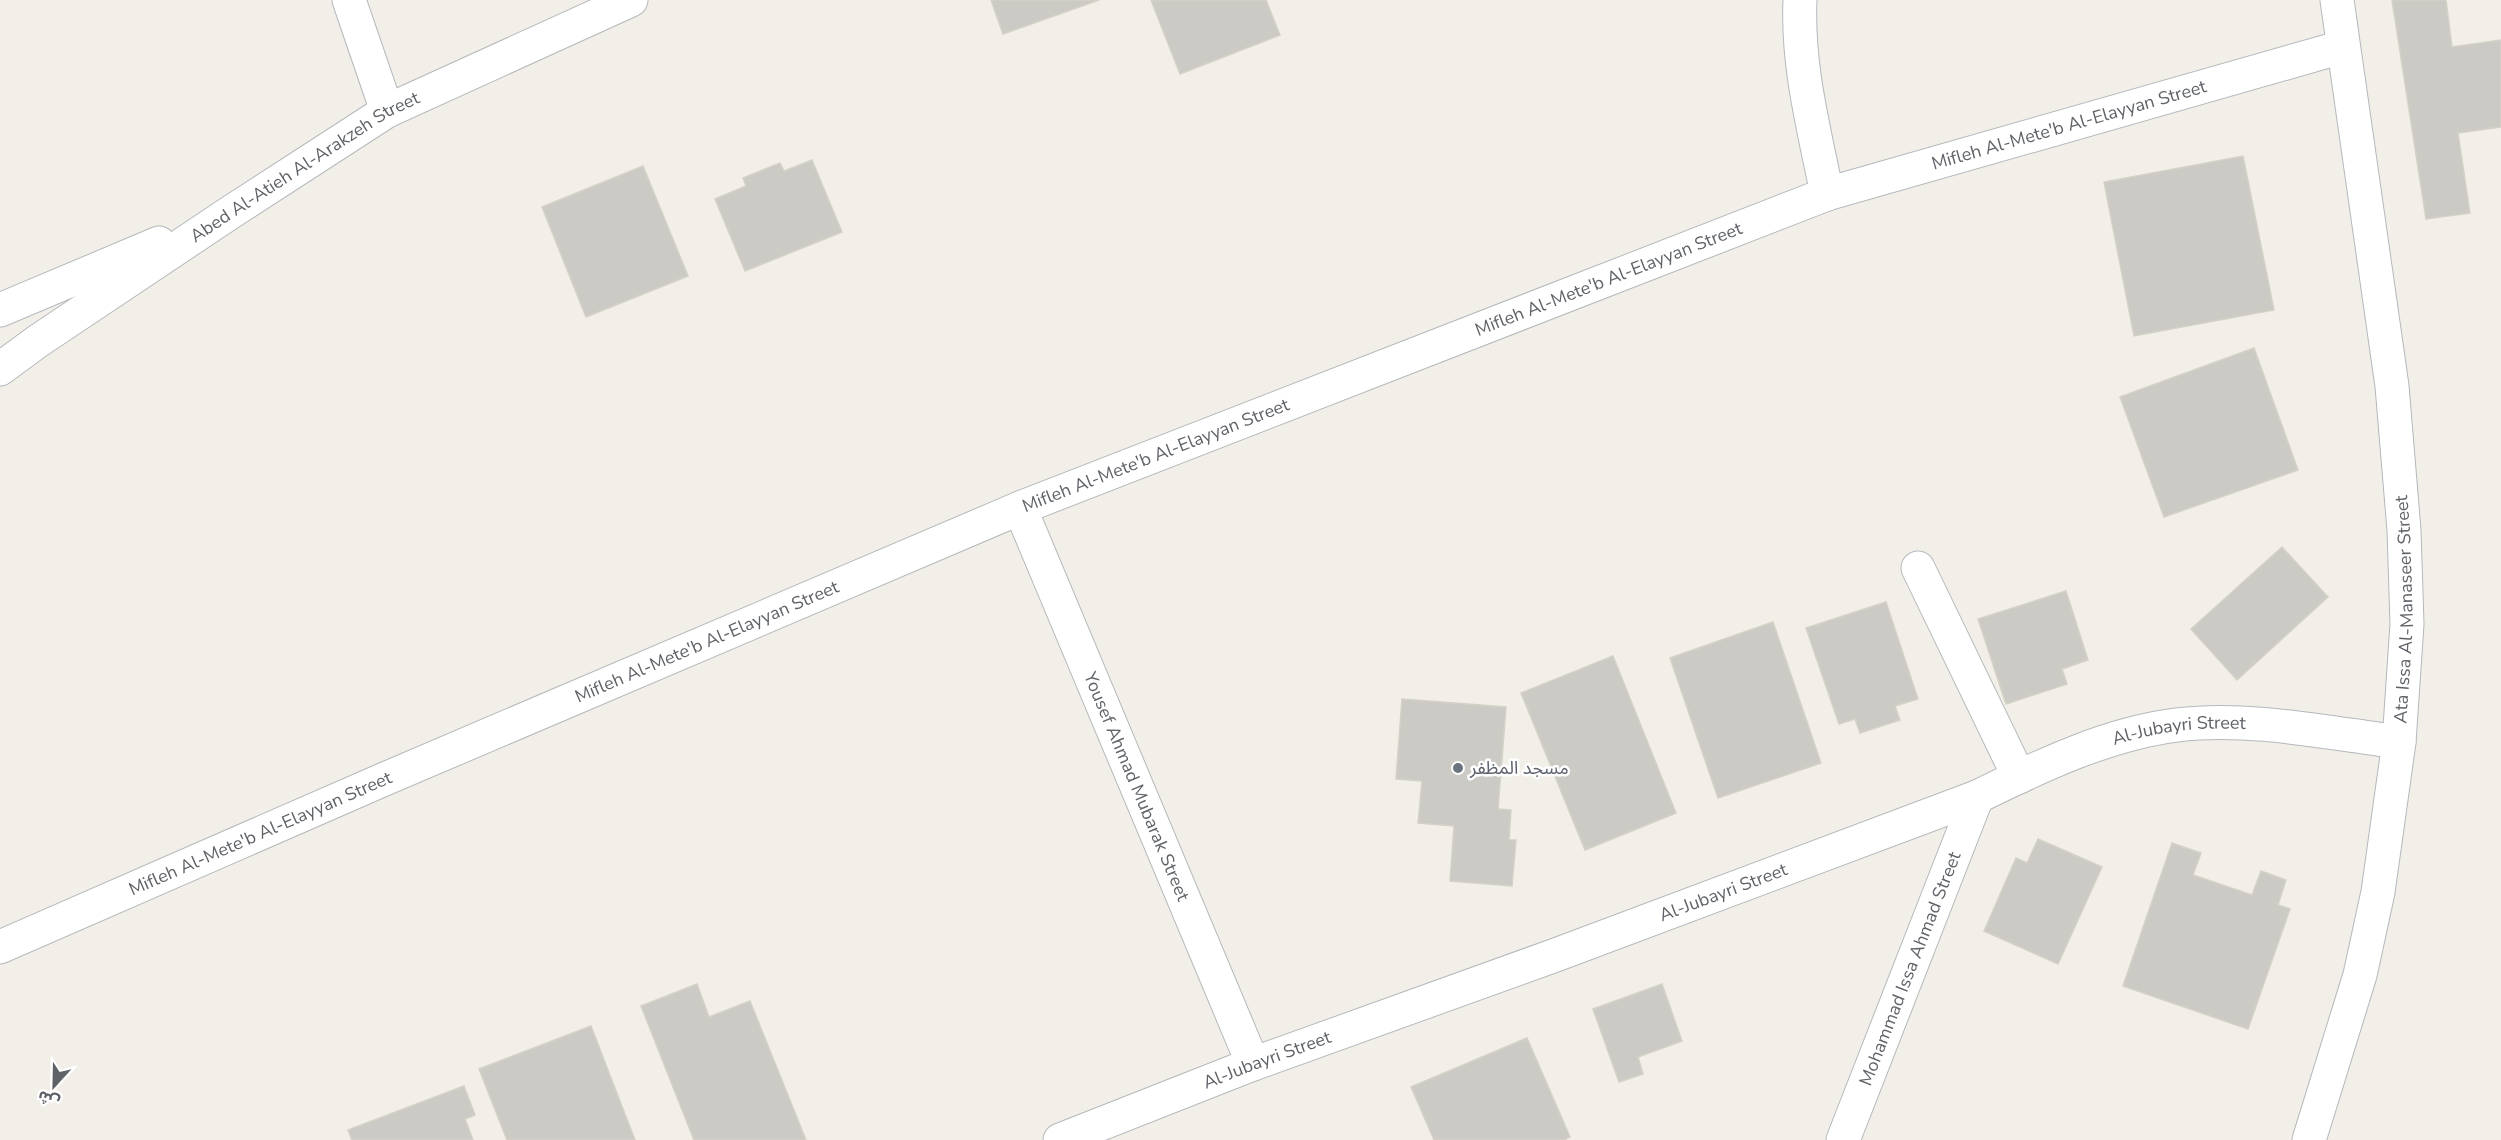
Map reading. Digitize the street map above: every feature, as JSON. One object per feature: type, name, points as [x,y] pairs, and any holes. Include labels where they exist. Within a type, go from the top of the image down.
[{"type":"street","points":[[349,0],[387,111]]},
{"type":"street","name":"Abed Al-Atieh Al-Arakzeh Street","points":[[0,369],[231,212],[387,111],[630,0]]},
{"type":"street","points":[[1800,0],[1798,35],[1805,89],[1827,194]]},
{"type":"street","name":"Ata Issa Al-Manaseer Street","points":[[2309,1140],[2362,965],[2378,892],[2399,742],[2407,624],[2403,519],[2392,386],[2337,0]]},
{"type":"street","name":"Mifleh Al-Mete'b Al-Elayyan Street","points":[[0,947],[387,778],[1020,508],[1827,194],[2342,47]]},
{"type":"street","points":[[0,310],[231,212]]},
{"type":"street","name":"Yousef Ahmad Mubarak Street","points":[[1020,508],[1253,1064]]},
{"type":"street","points":[[1918,568],[2019,777]]},
{"type":"street","name":"Al-Jubayri Street","points":[[1060,1140],[1253,1064],[1553,956],[1977,797],[2019,777],[2112,740],[2178,724],[2253,724],[2399,742]]},
{"type":"street","name":"Mohammad Issa Ahmad Street","points":[[1843,1140],[1977,797]]},
{"type":"building","points":[[991,0],[1099,0],[1003,34]]},
{"type":"building","points":[[1151,0],[1266,0],[1280,35],[1180,74]]},
{"type":"building","points":[[2392,0],[2446,0],[2452,47],[2501,40],[2501,127],[2458,133],[2470,213],[2426,219]]},
{"type":"building","points":[[2243,156],[2274,310],[2134,336],[2104,182]]},
{"type":"building","points":[[812,160],[842,232],[745,271],[715,199],[746,186],[743,178],[780,163],[784,171]]},
{"type":"building","points":[[643,166],[688,276],[586,317],[542,207]]},
{"type":"building","points":[[2254,348],[2298,470],[2164,517],[2120,397]]},
{"type":"building","points":[[2282,547],[2328,597],[2237,680],[2191,629]]},
{"type":"building","points":[[2066,591],[2088,660],[2062,669],[2067,684],[2006,704],[1978,619]]},
{"type":"building","points":[[1886,602],[1918,699],[1895,706],[1900,720],[1860,733],[1855,719],[1839,724],[1806,628]]},
{"type":"building","points":[[1773,622],[1821,763],[1718,798],[1670,658]]},
{"type":"building","points":[[1613,656],[1676,813],[1585,850],[1521,693]]},
{"type":"building","points":[[1402,699],[1506,707],[1498,809],[1511,810],[1509,840],[1516,840],[1512,886],[1450,881],[1454,826],[1418,823],[1422,781],[1396,779]]},
{"type":"building","points":[[2038,839],[2102,867],[2058,964],[1984,931],[2016,858],[2027,863]]},
{"type":"building","points":[[2172,843],[2201,853],[2193,875],[2252,895],[2261,871],[2286,880],[2278,905],[2290,909],[2248,1029],[2123,986]]},
{"type":"building","points":[[697,984],[709,1017],[750,1001],[806,1140],[694,1140],[641,1006]]},
{"type":"building","points":[[1662,984],[1682,1041],[1638,1057],[1643,1074],[1619,1082],[1593,1009]]},
{"type":"building","points":[[591,1026],[635,1140],[507,1140],[479,1069]]},
{"type":"building","points":[[1527,1038],[1570,1137],[1564,1140],[1434,1140],[1411,1087]]},
{"type":"building","points":[[464,1086],[475,1115],[465,1119],[473,1140],[352,1140],[348,1130]]},
{"type":"place","name":"مسجد المظفر","points":[[1458,768]]}]
